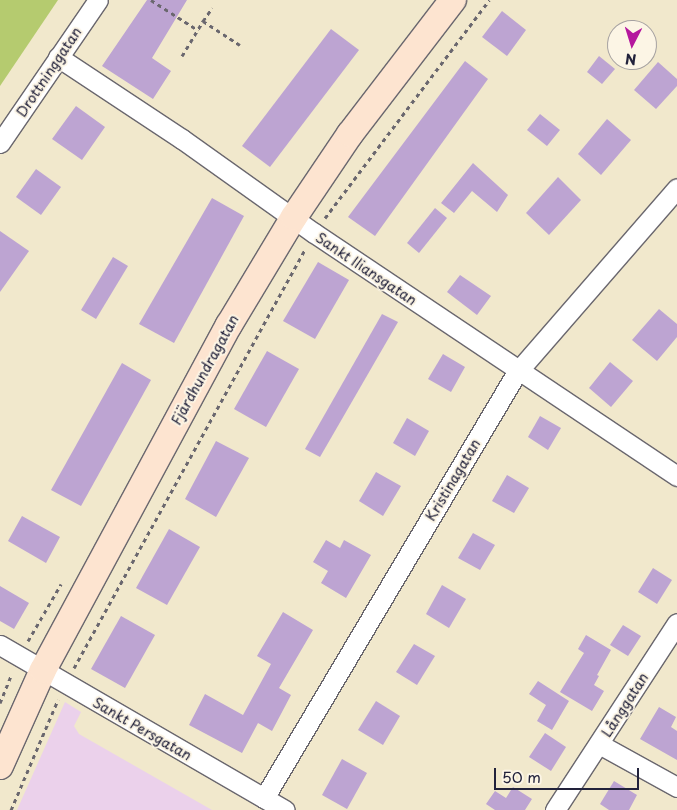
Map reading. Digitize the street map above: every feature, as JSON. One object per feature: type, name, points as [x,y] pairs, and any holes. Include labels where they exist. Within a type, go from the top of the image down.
[{"type":"main road","name":"Fjärdhundragatan","points":[[0,766],[42,670],[229,326],[294,217],[350,134],[453,0]]},
{"type":"street","name":"Drottninggatan","points":[[0,144],[98,0]]},
{"type":"street","name":"Sankt Iliansgatan","points":[[58,57],[294,217],[314,233],[677,476]]},
{"type":"street","name":"Kristinagatan","points":[[264,798],[518,371],[584,292],[677,188]]},
{"type":"street","name":"Långgatan","points":[[554,810],[677,623]]},
{"type":"street","name":"Sankt Persgatan","points":[[0,646],[285,810]]},
{"type":"street","points":[[599,744],[677,787]]},
{"type":"path","points":[[151,0],[198,30]]},
{"type":"path","points":[[11,810],[65,684],[314,233],[489,0]]},
{"type":"path","points":[[182,56],[212,8]]},
{"type":"path","points":[[204,21],[240,45]]},
{"type":"shaded area","points":[[65,702],[81,712],[74,726],[79,734],[212,810],[17,810]]},
{"type":"green space","points":[[0,0],[58,0],[0,86]]},
{"type":"building","points":[[147,0],[187,0],[152,58],[171,71],[153,99],[102,66]]},
{"type":"building","points":[[502,11],[526,30],[507,56],[482,37]]},
{"type":"building","points":[[331,29],[359,50],[270,167],[242,146]]},
{"type":"building","points":[[599,56],[607,62],[607,70],[614,70],[602,84],[587,72]]},
{"type":"building","points":[[465,61],[488,79],[375,236],[348,217]]},
{"type":"building","points":[[658,62],[677,79],[677,86],[656,109],[634,90],[651,70],[657,70]]},
{"type":"building","points":[[76,106],[105,127],[82,160],[52,139]]},
{"type":"building","points":[[540,114],[560,130],[547,146],[527,130]]},
{"type":"building","points":[[607,119],[631,140],[601,175],[578,154]]},
{"type":"building","points":[[473,163],[508,195],[497,212],[472,191],[454,213],[441,203]]},
{"type":"building","points":[[36,169],[61,187],[41,215],[16,197]]},
{"type":"building","points":[[558,177],[581,200],[549,235],[526,213]]},
{"type":"building","points":[[212,198],[244,216],[174,343],[139,324]]},
{"type":"building","points":[[435,208],[447,218],[419,253],[407,243]]},
{"type":"building","points":[[0,231],[29,251],[0,292]]},
{"type":"building","points":[[113,257],[128,266],[96,319],[81,310]]},
{"type":"building","points":[[318,262],[349,280],[315,339],[283,321]]},
{"type":"building","points":[[460,275],[491,296],[477,315],[447,292]]},
{"type":"building","points":[[659,309],[677,324],[677,337],[657,361],[632,340]]},
{"type":"building","points":[[382,314],[398,322],[320,457],[305,449]]},
{"type":"building","points":[[267,351],[299,369],[266,427],[234,409]]},
{"type":"building","points":[[443,354],[465,367],[451,392],[428,379]]},
{"type":"building","points":[[610,362],[633,381],[611,407],[589,388]]},
{"type":"building","points":[[122,363],[151,380],[81,506],[51,490]]},
{"type":"building","points":[[540,416],[561,428],[548,450],[528,437]]},
{"type":"building","points":[[407,418],[429,431],[415,456],[393,443]]},
{"type":"building","points":[[216,441],[249,458],[216,517],[185,499]]},
{"type":"building","points":[[376,472],[401,486],[383,516],[359,501]]},
{"type":"building","points":[[507,475],[529,488],[514,513],[492,501]]},
{"type":"building","points":[[22,516],[60,537],[46,563],[8,541]]},
{"type":"building","points":[[169,529],[200,547],[167,605],[136,588]]},
{"type":"building","points":[[473,533],[495,545],[480,570],[458,558]]},
{"type":"building","points":[[326,540],[340,548],[344,540],[371,555],[346,598],[321,583],[328,571],[313,562]]},
{"type":"building","points":[[653,568],[672,580],[657,604],[638,592]]},
{"type":"building","points":[[442,585],[466,599],[449,628],[426,614]]},
{"type":"building","points":[[0,586],[29,603],[14,629],[0,621]]},
{"type":"building","points":[[283,612],[313,630],[279,688],[291,695],[272,731],[258,723],[242,753],[189,725],[205,694],[243,715],[271,664],[257,656]]},
{"type":"building","points":[[121,616],[155,635],[125,688],[91,669]]},
{"type":"building","points":[[623,625],[641,636],[628,656],[610,645]]},
{"type":"building","points":[[586,635],[611,650],[597,675],[599,676],[594,685],[604,691],[592,711],[560,692],[584,653],[578,649]]},
{"type":"building","points":[[414,644],[435,656],[417,685],[396,672]]},
{"type":"building","points":[[538,681],[569,701],[552,730],[537,721],[546,705],[529,694]]},
{"type":"building","points":[[376,701],[400,716],[383,745],[358,730]]},
{"type":"building","points":[[659,707],[676,717],[671,727],[677,731],[677,760],[640,739]]},
{"type":"building","points":[[545,733],[566,747],[551,771],[529,757]]},
{"type":"building","points":[[342,759],[367,773],[347,809],[322,795]]},
{"type":"building","points":[[614,781],[637,795],[629,810],[609,810],[600,804]]},
{"type":"building","points":[[513,787],[532,799],[525,810],[495,810],[486,804],[495,791],[506,798]]}]
